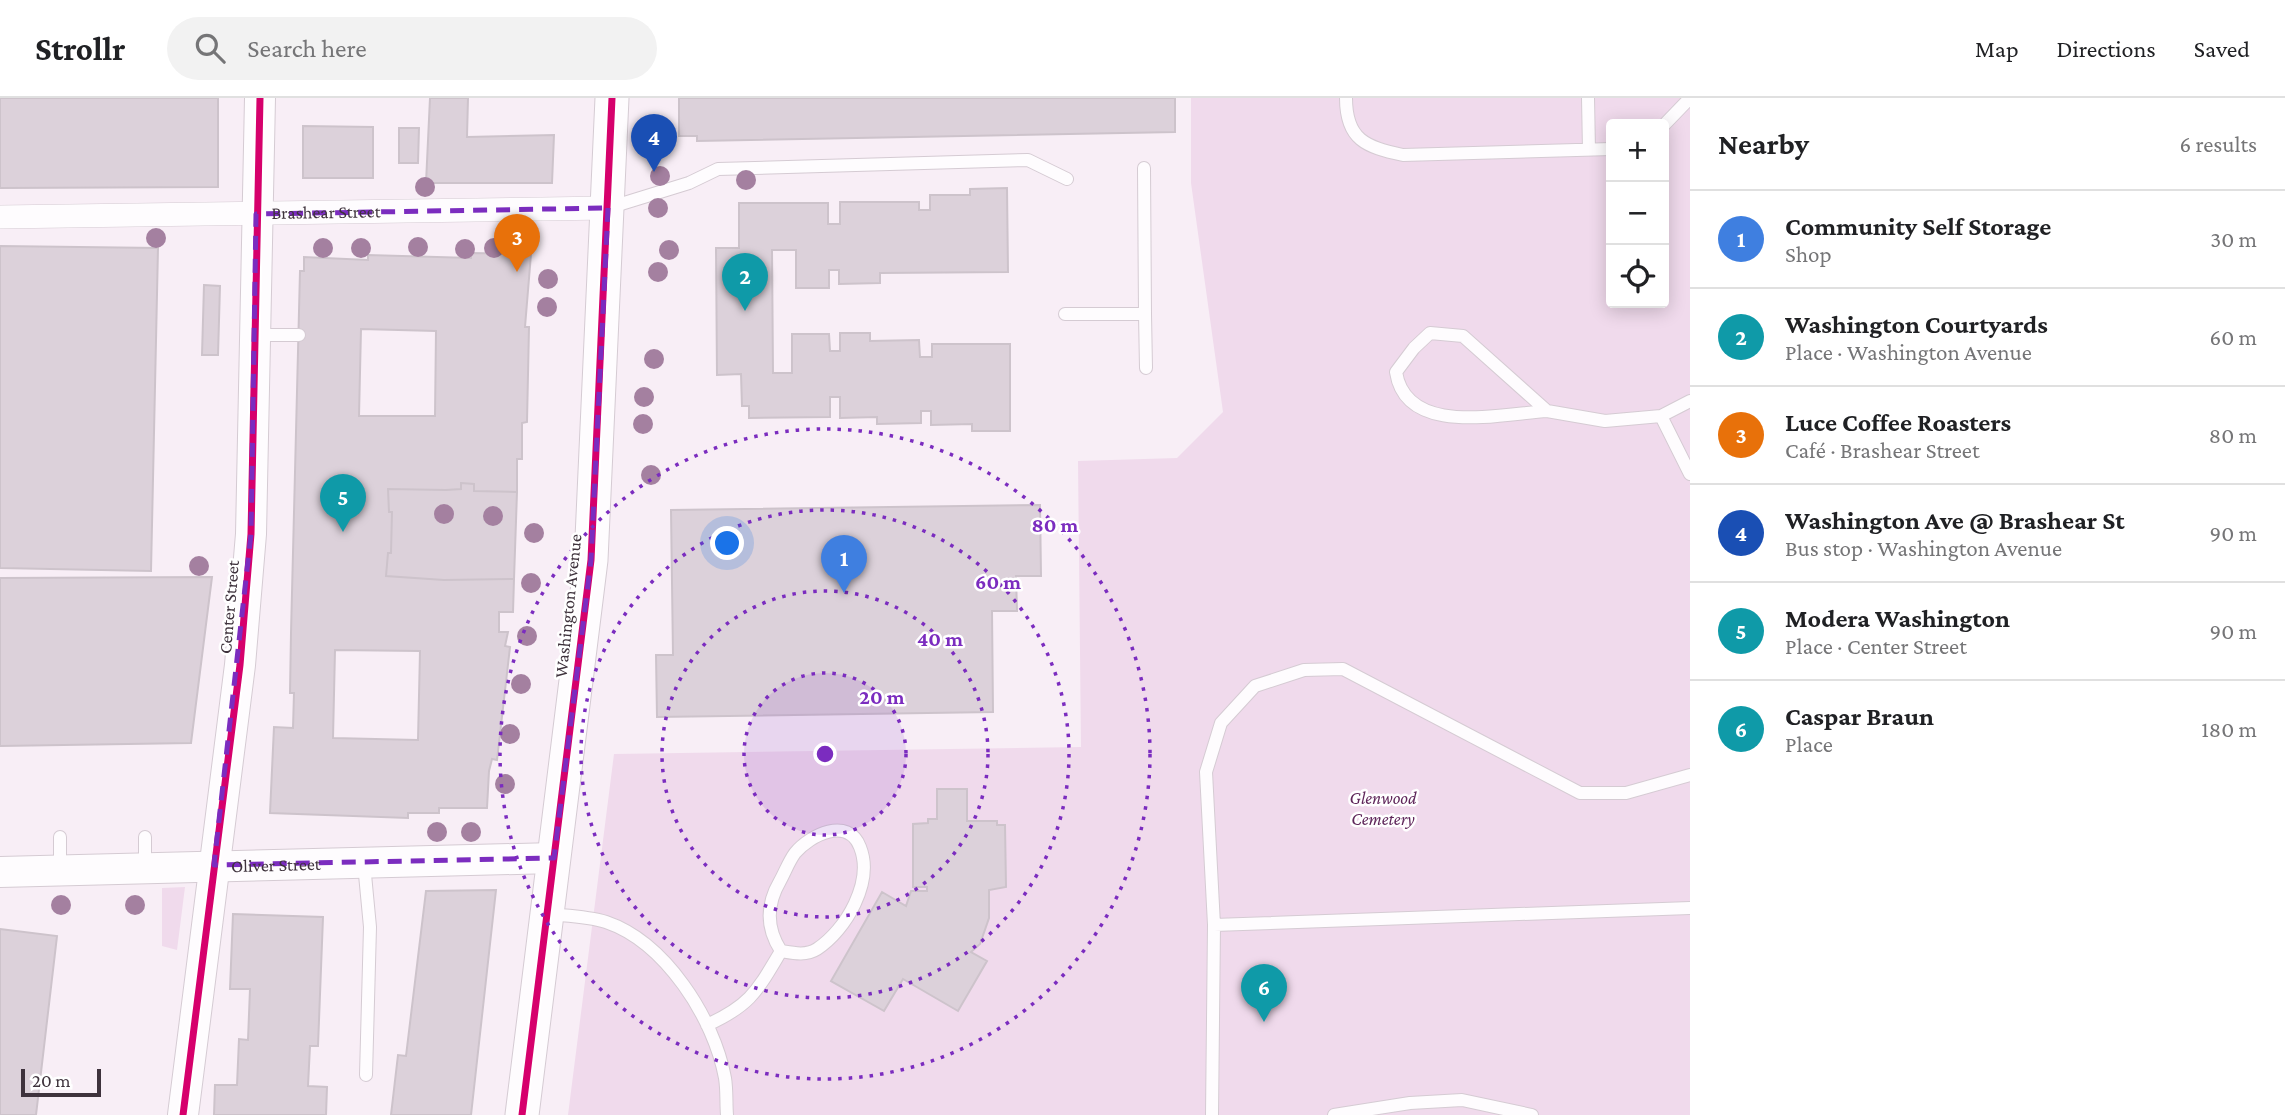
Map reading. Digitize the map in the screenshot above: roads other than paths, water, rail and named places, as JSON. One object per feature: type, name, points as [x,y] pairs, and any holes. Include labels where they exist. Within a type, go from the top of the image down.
[{"type":"main road","name":"Washington Avenue","points":[[522,1115],[592,560],[612,98]]},
{"type":"street","name":"Center Street","points":[[183,1115],[240,665],[250,534],[260,98]]},
{"type":"street","name":"Brashear Street","points":[[0,217],[608,208]]},
{"type":"street","name":"Oliver Street","points":[[0,872],[214,864],[554,858]]},
{"type":"lane","points":[[1346,98],[1346,118],[1359,140],[1403,155],[1606,149]]},
{"type":"lane","points":[[1588,98],[1589,150]]},
{"type":"lane","points":[[1669,120],[1690,98]]},
{"type":"lane","points":[[608,208],[689,183],[718,169],[1028,160],[1067,179]]},
{"type":"lane","points":[[1144,168],[1146,368]]},
{"type":"lane","points":[[1065,314],[1145,314]]},
{"type":"lane","points":[[1547,411],[1463,336],[1430,333],[1414,348],[1396,372],[1399,388],[1408,402],[1428,413],[1448,417],[1547,411],[1605,421],[1661,416],[1690,401]]},
{"type":"lane","points":[[254,335],[299,335]]},
{"type":"lane","points":[[1661,416],[1690,474]]},
{"type":"lane","points":[[1212,1115],[1214,925],[1206,772],[1221,723],[1255,686],[1304,670],[1343,669],[1580,793],[1626,793],[1690,775]]},
{"type":"lane","points":[[839,830],[851,834],[860,846],[864,869],[859,893],[839,929],[816,950],[797,954],[781,951],[772,937],[768,917],[775,889],[795,853],[817,834],[839,830]]},
{"type":"lane","points":[[60,837],[60,870]]},
{"type":"lane","points":[[145,837],[145,867]]},
{"type":"lane","points":[[364,863],[370,927],[366,1075]]},
{"type":"lane","points":[[1214,925],[1690,908]]},
{"type":"lane","points":[[547,914],[606,922],[635,936],[663,960],[694,1001],[707,1025],[724,1077],[727,1115]]},
{"type":"lane","points":[[707,1025],[729,1015],[753,997],[781,951]]},
{"type":"lane","points":[[1334,1115],[1410,1103],[1462,1100],[1532,1115]]},
{"type":"place","name":"Washington Ave @ Brashear St","points":[[654,172]]},
{"type":"place","name":"Luce Coffee Roasters","points":[[517,272]]},
{"type":"place","name":"Washington Courtyards","points":[[745,311]]},
{"type":"place","name":"Modera Washington","points":[[343,532]]},
{"type":"place","name":"Community Self Storage","points":[[844,593]]},
{"type":"place","name":"Caspar Braun","points":[[1264,1022]]},
{"type":"park label","name":"Glenwood Cemetery","points":[[1383,808]]}]
